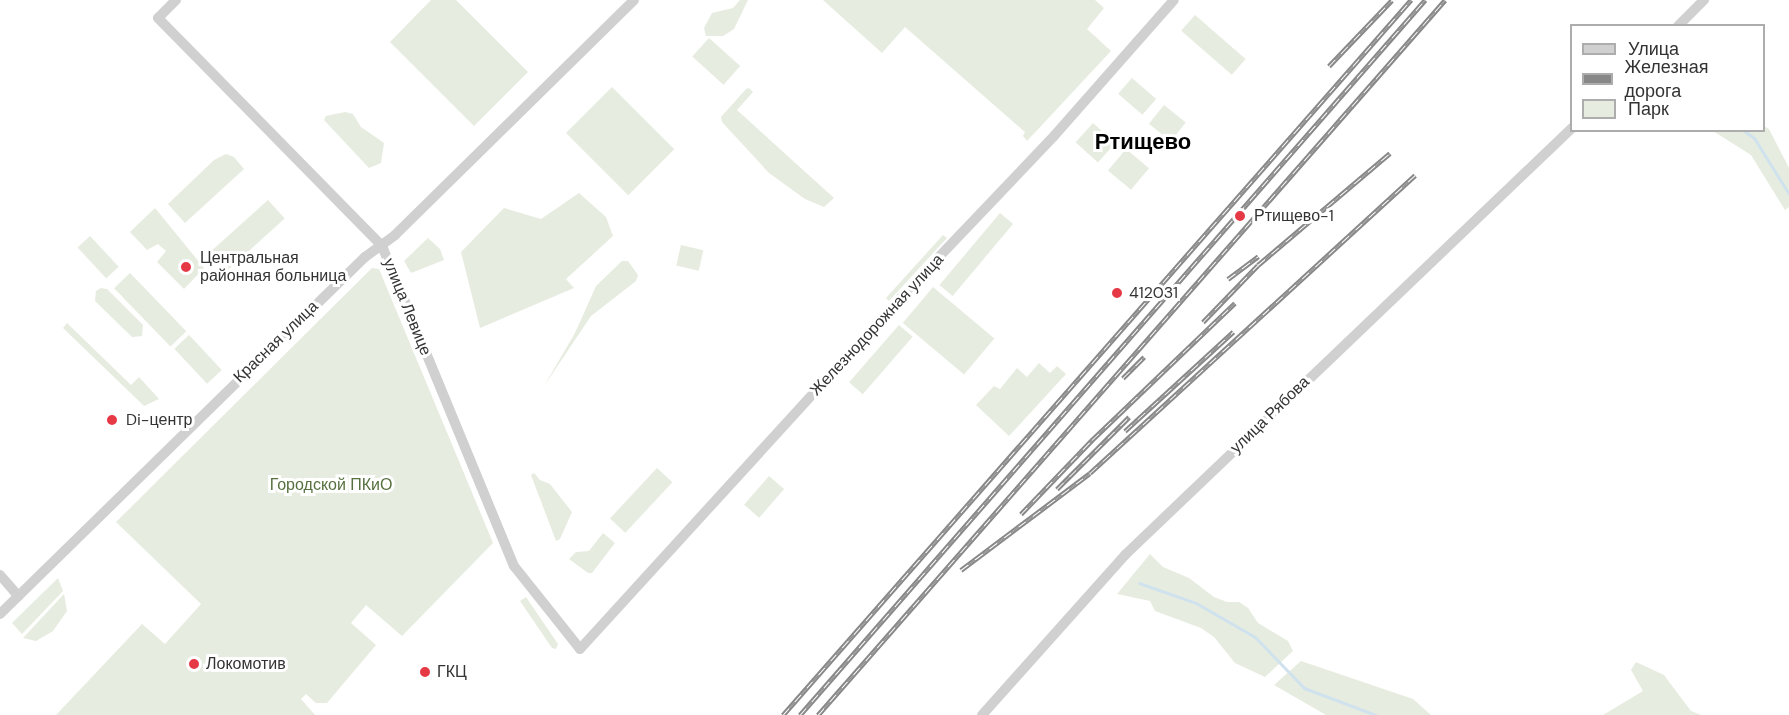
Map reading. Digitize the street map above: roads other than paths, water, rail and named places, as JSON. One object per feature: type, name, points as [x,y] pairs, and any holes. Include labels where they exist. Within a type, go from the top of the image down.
[{"type":"street","name":"улица Левице","points":[[176,0],[158,18],[382,246],[514,566],[580,649]]},
{"type":"street","name":"Красная улица","points":[[0,614],[365,257],[382,246],[633,0]]},
{"type":"street","name":"Железнодорожная улица","points":[[580,649],[916,281],[1044,146],[1174,0]]},
{"type":"street","points":[[1679,24],[1704,0]]},
{"type":"street","name":"улица Рябова","points":[[982,715],[1125,555],[1570,130]]},
{"type":"street","points":[[0,575],[18,596]]},
{"type":"waterway","points":[[1746,132],[1754,138],[1789,194]]},
{"type":"waterway","points":[[1139,583],[1196,603],[1255,637],[1304,688],[1376,715]]},
{"type":"railway","points":[[1329,66],[1392,0]]},
{"type":"railway","points":[[783,715],[1411,0]]},
{"type":"railway","points":[[800,715],[1425,0]]},
{"type":"railway","points":[[818,715],[1445,0]]},
{"type":"railway","points":[[1203,322],[1258,265],[1390,153]]},
{"type":"railway","points":[[961,570],[1090,473],[1415,175]]},
{"type":"railway","points":[[1228,279],[1258,256]]},
{"type":"railway","points":[[1021,514],[1092,440],[1235,303]]},
{"type":"railway","points":[[1125,431],[1233,332]]},
{"type":"railway","points":[[1123,378],[1144,357]]},
{"type":"railway","points":[[1057,489],[1129,417]]},
{"type":"place","name":"Ртищево-1","points":[[1240,216]]},
{"type":"place","name":"Центральная районная больница","points":[[186,267]]},
{"type":"place","name":"412031","points":[[1117,293]]},
{"type":"place","name":"Di-центр","points":[[112,420]]},
{"type":"place","name":"Локомотив","points":[[194,664]]},
{"type":"place","name":"ГКЦ","points":[[425,672]]},
{"type":"district","name":"Ртищево","points":[[1143,142]]},
{"type":"park label","name":"Городской ПКиО","points":[[331,485]]}]
